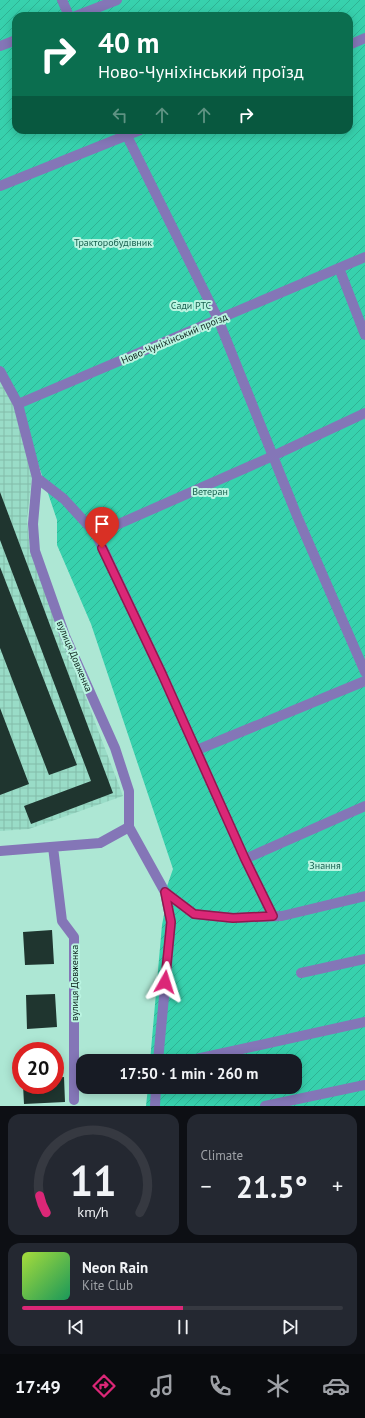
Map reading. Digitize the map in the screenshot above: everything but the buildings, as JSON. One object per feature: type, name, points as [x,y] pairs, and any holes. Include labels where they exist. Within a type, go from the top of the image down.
[{"type":"street","points":[[62,0],[67,12]]},
{"type":"street","points":[[86,12],[117,0]]},
{"type":"street","points":[[353,43],[365,38]]},
{"type":"street","points":[[0,46],[12,42]]},
{"type":"street","points":[[0,186],[124,134]]},
{"type":"street","points":[[126,134],[218,319],[297,516],[365,672]]},
{"type":"street","name":"Ново-Чуніхінський проїзд","points":[[18,404],[365,257]]},
{"type":"street","points":[[339,268],[365,335]]},
{"type":"street","points":[[0,371],[18,404]]},
{"type":"street","name":"вулиця Довженка","points":[[18,404],[37,478],[33,524],[35,551],[66,636],[115,748],[129,791],[129,827]]},
{"type":"street","points":[[96,534],[273,456],[365,413]]},
{"type":"street","points":[[37,478],[64,499],[96,534],[197,750],[245,859],[273,916]]},
{"type":"street","points":[[197,750],[365,681]]},
{"type":"street","points":[[245,859],[365,806]]},
{"type":"street","points":[[0,851],[100,843],[129,827],[165,892],[171,922],[159,1054]]},
{"type":"street","name":"вулиця Довженка","points":[[53,847],[62,921],[74,937],[74,1100]]},
{"type":"street","points":[[165,892],[194,914],[233,918],[282,916],[365,896]]},
{"type":"street","points":[[301,973],[365,960]]},
{"type":"street","points":[[219,1054],[365,1022]]},
{"type":"street","points":[[265,1106],[365,1085]]},
{"type":"street","points":[[155,1106],[156,1094]]},
{"type":"shaded area","points":[[0,380],[15,408],[32,477],[27,520],[30,550],[123,796],[29,829],[0,831]]},
{"type":"green space","name":"Сади РТС","points":[[0,0],[365,0],[365,1106],[146,1106],[147,1094],[302,1094],[302,1054],[151,1054],[162,925],[168,894],[165,892],[173,869],[91,624],[57,545],[57,520],[18,404],[0,367]]},
{"type":"route","points":[[102,548],[162,674],[245,859],[273,916],[233,918],[194,914],[165,892],[171,922],[165,982]]},
{"type":"park label","name":"Тракторобудівник","points":[[113,242]]},
{"type":"park label","name":"Ветеран","points":[[210,491]]},
{"type":"park label","name":"Знання","points":[[325,865]]}]
